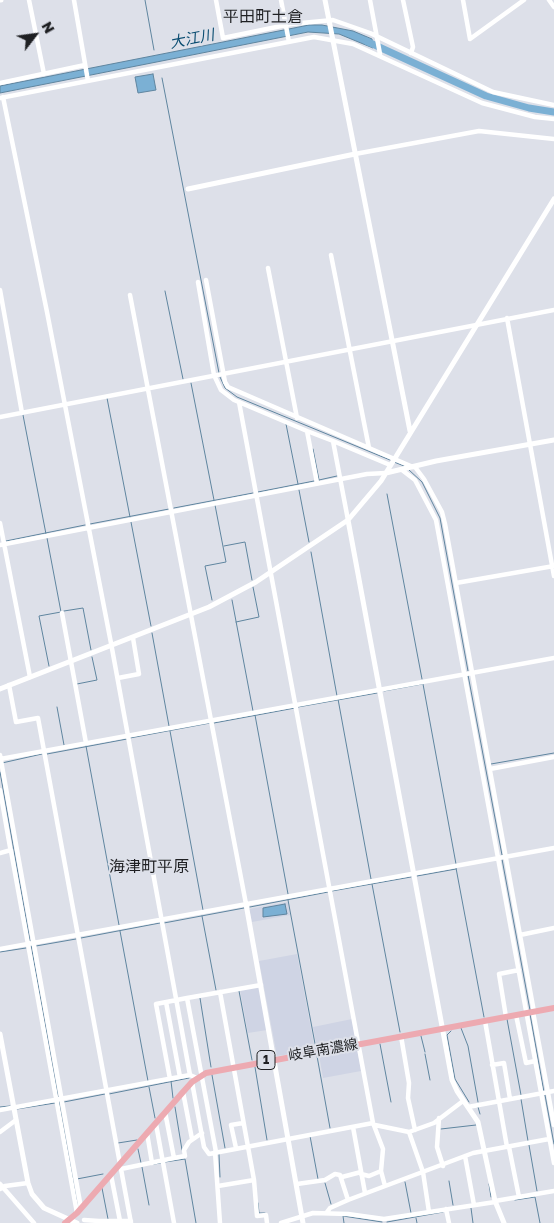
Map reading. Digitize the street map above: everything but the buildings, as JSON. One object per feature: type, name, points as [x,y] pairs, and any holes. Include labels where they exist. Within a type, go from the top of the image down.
[{"type":"main road","name":"岐阜南濃線","points":[[195,1078],[233,1066],[554,1008]]},
{"type":"main road","points":[[67,1222],[120,1166],[146,1133],[195,1078]]},
{"type":"street","points":[[29,0],[44,74]]},
{"type":"street","points":[[74,0],[88,80]]},
{"type":"street","points":[[216,0],[223,38],[286,26],[329,22],[377,38],[493,92],[554,105]]},
{"type":"street","points":[[282,0],[289,41]]},
{"type":"street","points":[[325,0],[410,432]]},
{"type":"street","points":[[370,0],[380,54]]},
{"type":"street","points":[[403,0],[412,47],[411,53]]},
{"type":"street","points":[[463,0],[470,39],[524,0]]},
{"type":"street","points":[[548,0],[554,7]]},
{"type":"street","points":[[220,1223],[216,1152],[176,1000],[112,646],[2,97],[314,37],[353,44],[482,103],[535,117],[554,119]]},
{"type":"street","points":[[0,83],[85,65]]},
{"type":"street","points":[[185,190],[356,154],[479,131],[554,139]]},
{"type":"street","points":[[0,688],[133,638],[228,598],[272,572],[348,520],[368,500],[386,473],[554,199]]},
{"type":"street","points":[[331,255],[369,448]]},
{"type":"street","points":[[268,268],[298,418]]},
{"type":"street","points":[[206,280],[219,374],[218,386],[224,394],[333,442],[413,467],[424,479],[444,518],[456,583],[468,673],[502,858],[520,935],[554,1163]]},
{"type":"street","points":[[198,282],[219,374],[233,390],[369,448],[393,462]]},
{"type":"street","points":[[0,290],[22,413]]},
{"type":"street","points":[[130,295],[212,720],[304,1223]]},
{"type":"street","points":[[0,417],[286,360],[554,310]]},
{"type":"street","points":[[507,318],[554,576]]},
{"type":"street","points":[[239,402],[358,1044],[374,1124],[383,1149],[381,1171],[385,1186]]},
{"type":"street","points":[[307,431],[318,483]]},
{"type":"street","points":[[2,545],[375,472],[386,473],[404,470],[554,440]]},
{"type":"street","points":[[333,442],[452,1080],[463,1101],[478,1122],[495,1201],[504,1223]]},
{"type":"street","points":[[404,470],[415,480],[436,520],[489,766],[519,970],[531,1012],[535,1061],[554,1125]]},
{"type":"street","points":[[0,522],[2,545],[30,677]]},
{"type":"street","points":[[456,583],[553,566]]},
{"type":"street","points":[[62,613],[86,744]]},
{"type":"street","points":[[118,678],[139,674],[133,638]]},
{"type":"street","points":[[79,1211],[31,944],[1,760],[554,658]]},
{"type":"street","points":[[9,685],[16,722],[38,718],[131,1222],[84,1220]]},
{"type":"street","points":[[489,766],[554,757]]},
{"type":"street","points":[[0,790],[31,944]]},
{"type":"street","points":[[0,949],[554,848]]},
{"type":"street","points":[[0,853],[11,849]]},
{"type":"street","points":[[520,935],[554,928]]},
{"type":"street","points":[[506,1017],[499,974],[519,970]]},
{"type":"street","points":[[170,1079],[156,1004],[261,984]]},
{"type":"street","points":[[220,992],[254,1180],[257,1216],[266,1215],[267,1223]]},
{"type":"street","points":[[187,998],[202,1133],[204,1146],[209,1154],[352,1126],[374,1124],[412,1131],[439,1118],[463,1101]]},
{"type":"street","points":[[166,1002],[180,1077]]},
{"type":"street","points":[[516,1015],[526,1063],[535,1061]]},
{"type":"street","points":[[484,1021],[519,1197]]},
{"type":"street","points":[[0,1034],[28,1183],[37,1201],[44,1208],[67,1222],[77,1223]]},
{"type":"street","points":[[401,1036],[409,1083],[408,1098],[412,1131],[423,1172],[430,1212]]},
{"type":"street","points":[[492,1065],[504,1063],[510,1099]]},
{"type":"street","points":[[0,1110],[180,1077],[195,1078]]},
{"type":"street","points":[[468,1107],[554,1091]]},
{"type":"street","points":[[183,1092],[192,1139]]},
{"type":"street","points":[[165,1112],[174,1158]]},
{"type":"street","points":[[439,1118],[440,1134],[437,1147],[443,1166]]},
{"type":"street","points":[[0,1132],[16,1120]]},
{"type":"street","points":[[156,1123],[174,1223]]},
{"type":"street","points":[[236,1148],[231,1126],[243,1123]]},
{"type":"street","points":[[352,1126],[364,1193]]},
{"type":"street","points":[[146,1133],[152,1163]]},
{"type":"street","points":[[120,1166],[152,1163],[185,1156],[184,1150],[192,1139],[202,1133]]},
{"type":"street","points":[[327,1212],[330,1208],[364,1193],[443,1166],[465,1156],[550,1139]]},
{"type":"street","points":[[465,1156],[474,1205]]},
{"type":"street","points":[[297,1184],[325,1180],[335,1174],[342,1177],[361,1173],[368,1176],[381,1171]]},
{"type":"street","points":[[111,1175],[120,1221]]},
{"type":"street","points":[[342,1177],[348,1200]]},
{"type":"street","points":[[218,1186],[254,1180]]},
{"type":"street","points":[[1,1187],[28,1183]]},
{"type":"street","points":[[1,1187],[34,1223]]},
{"type":"street","points":[[281,1223],[302,1216],[327,1212],[385,1221],[554,1191]]},
{"type":"street","points":[[446,1209],[449,1223]]},
{"type":"shaded area","points":[[288,902],[290,915],[252,922],[249,909]]},
{"type":"shaded area","points":[[297,954],[315,1050],[277,1056],[259,961]]},
{"type":"shaded area","points":[[259,987],[267,1030],[248,1033],[240,990]]},
{"type":"shaded area","points":[[352,1019],[356,1042],[317,1049],[313,1027]]},
{"type":"shaded area","points":[[357,1048],[361,1071],[323,1078],[319,1055]]},
{"type":"water","points":[[309,25],[322,25],[353,31],[372,39],[373,48],[339,34],[308,32],[0,93],[0,86]]},
{"type":"water","points":[[153,74],[156,90],[138,93],[135,77]]},
{"type":"water","points":[[285,904],[287,914],[263,917],[263,908]]},
{"type":"waterway","points":[[145,0],[154,50]]},
{"type":"waterway","name":"大江川","points":[[366,41],[486,96],[529,108],[554,112]]},
{"type":"waterway","points":[[162,78],[219,373]]},
{"type":"waterway","points":[[165,291],[183,379]]},
{"type":"waterway","points":[[220,377],[225,388],[237,397],[390,460]]},
{"type":"waterway","points":[[191,383],[214,500]]},
{"type":"waterway","points":[[107,398],[130,517]]},
{"type":"waterway","points":[[23,415],[46,534]]},
{"type":"waterway","points":[[286,424],[298,484]]},
{"type":"waterway","points":[[313,449],[319,480]]},
{"type":"waterway","points":[[394,462],[404,466]]},
{"type":"waterway","points":[[409,470],[422,482],[440,518],[468,671]]},
{"type":"waterway","points":[[319,480],[337,476]]},
{"type":"waterway","points":[[258,492],[314,481]]},
{"type":"waterway","points":[[299,490],[309,542]]},
{"type":"waterway","points":[[174,508],[253,493]]},
{"type":"waterway","points":[[387,494],[422,679]]},
{"type":"waterway","points":[[212,600],[205,566],[226,562],[215,505]]},
{"type":"waterway","points":[[90,524],[169,509]]},
{"type":"waterway","points":[[131,522],[151,626]]},
{"type":"waterway","points":[[6,541],[85,525]]},
{"type":"waterway","points":[[47,538],[61,612],[39,616],[49,666]]},
{"type":"waterway","points":[[224,546],[245,542],[252,580]]},
{"type":"waterway","points":[[311,552],[337,696]]},
{"type":"waterway","points":[[236,622],[259,617],[253,587]]},
{"type":"waterway","points":[[232,600],[253,711]]},
{"type":"waterway","points":[[64,611],[83,608],[91,650]]},
{"type":"waterway","points":[[152,633],[169,726]]},
{"type":"waterway","points":[[77,684],[97,680],[92,657]]},
{"type":"waterway","points":[[468,675],[502,855]]},
{"type":"waterway","points":[[384,691],[422,684]]},
{"type":"waterway","points":[[423,684],[456,864]]},
{"type":"waterway","points":[[298,707],[377,693]]},
{"type":"waterway","points":[[338,699],[371,879]]},
{"type":"waterway","points":[[57,707],[64,745]]},
{"type":"waterway","points":[[214,723],[295,708]]},
{"type":"waterway","points":[[255,715],[288,894]]},
{"type":"waterway","points":[[130,738],[210,723]]},
{"type":"waterway","points":[[170,731],[203,910]]},
{"type":"waterway","points":[[47,754],[127,739]]},
{"type":"waterway","points":[[86,746],[119,925]]},
{"type":"waterway","points":[[491,764],[554,753]]},
{"type":"waterway","points":[[2,763],[42,754]]},
{"type":"waterway","points":[[0,772],[30,941]]},
{"type":"waterway","points":[[502,859],[530,1010]]},
{"type":"waterway","points":[[456,868],[484,1017]]},
{"type":"waterway","points":[[417,876],[456,869]]},
{"type":"waterway","points":[[332,891],[411,877]]},
{"type":"waterway","points":[[372,884],[400,1032]]},
{"type":"waterway","points":[[250,907],[328,892]]},
{"type":"waterway","points":[[288,900],[316,1049]]},
{"type":"waterway","points":[[164,923],[244,908]]},
{"type":"waterway","points":[[202,916],[216,990]]},
{"type":"waterway","points":[[81,938],[160,923]]},
{"type":"waterway","points":[[120,931],[148,1081]]},
{"type":"waterway","points":[[36,946],[76,939]]},
{"type":"waterway","points":[[31,945],[77,1203]]},
{"type":"waterway","points":[[0,952],[26,948]]},
{"type":"waterway","points":[[239,991],[252,1060]]},
{"type":"waterway","points":[[200,998],[211,1067]]},
{"type":"waterway","points":[[530,1014],[544,1092]]},
{"type":"waterway","points":[[507,1019],[521,1095]]},
{"type":"waterway","points":[[461,1028],[468,1046],[478,1102]]},
{"type":"waterway","points":[[451,1031],[447,1035],[455,1079],[469,1102]]},
{"type":"waterway","points":[[421,1036],[425,1052]]},
{"type":"waterway","points":[[380,1044],[391,1102]]},
{"type":"waterway","points":[[425,1054],[430,1080]]},
{"type":"waterway","points":[[317,1056],[330,1128]]},
{"type":"waterway","points":[[255,1067],[267,1140]]},
{"type":"waterway","points":[[212,1075],[225,1148]]},
{"type":"waterway","points":[[109,1094],[189,1078]]},
{"type":"waterway","points":[[171,1081],[173,1098]]},
{"type":"waterway","points":[[149,1087],[155,1118]]},
{"type":"waterway","points":[[64,1102],[105,1094]]},
{"type":"waterway","points":[[545,1095],[554,1144]]},
{"type":"waterway","points":[[521,1099],[528,1141]]},
{"type":"waterway","points":[[17,1109],[55,1103]]},
{"type":"waterway","points":[[0,1107],[10,1106]]},
{"type":"waterway","points":[[175,1107],[182,1150]]},
{"type":"waterway","points":[[478,1107],[480,1114]]},
{"type":"waterway","points":[[441,1129],[476,1125]]},
{"type":"waterway","points":[[310,1136],[318,1179]]},
{"type":"waterway","points":[[118,1143],[137,1140]]},
{"type":"waterway","points":[[529,1145],[537,1191]]},
{"type":"waterway","points":[[138,1149],[141,1163]]},
{"type":"waterway","points":[[219,1154],[220,1177]]},
{"type":"waterway","points":[[165,1162],[185,1159],[196,1223]]},
{"type":"waterway","points":[[154,1164],[161,1163]]},
{"type":"waterway","points":[[142,1167],[149,1205]]},
{"type":"waterway","points":[[77,1179],[103,1174]]},
{"type":"waterway","points":[[449,1181],[453,1205]]},
{"type":"waterway","points":[[405,1182],[411,1213]]},
{"type":"waterway","points":[[325,1183],[331,1204]]},
{"type":"waterway","points":[[489,1184],[491,1197]]},
{"type":"waterway","points":[[102,1188],[108,1219]]},
{"type":"waterway","points":[[515,1200],[535,1197],[540,1223]]},
{"type":"waterway","points":[[258,1203],[259,1213],[265,1213]]},
{"type":"waterway","points":[[471,1208],[473,1223]]},
{"type":"waterway","points":[[387,1222],[443,1212]]},
{"type":"waterway","points":[[344,1223],[343,1216],[382,1222]]},
{"type":"waterway","points":[[416,1218],[417,1223]]},
{"type":"district","name":"平田町土倉","points":[[263,17]]},
{"type":"district","name":"海津町平原","points":[[149,867]]}]
